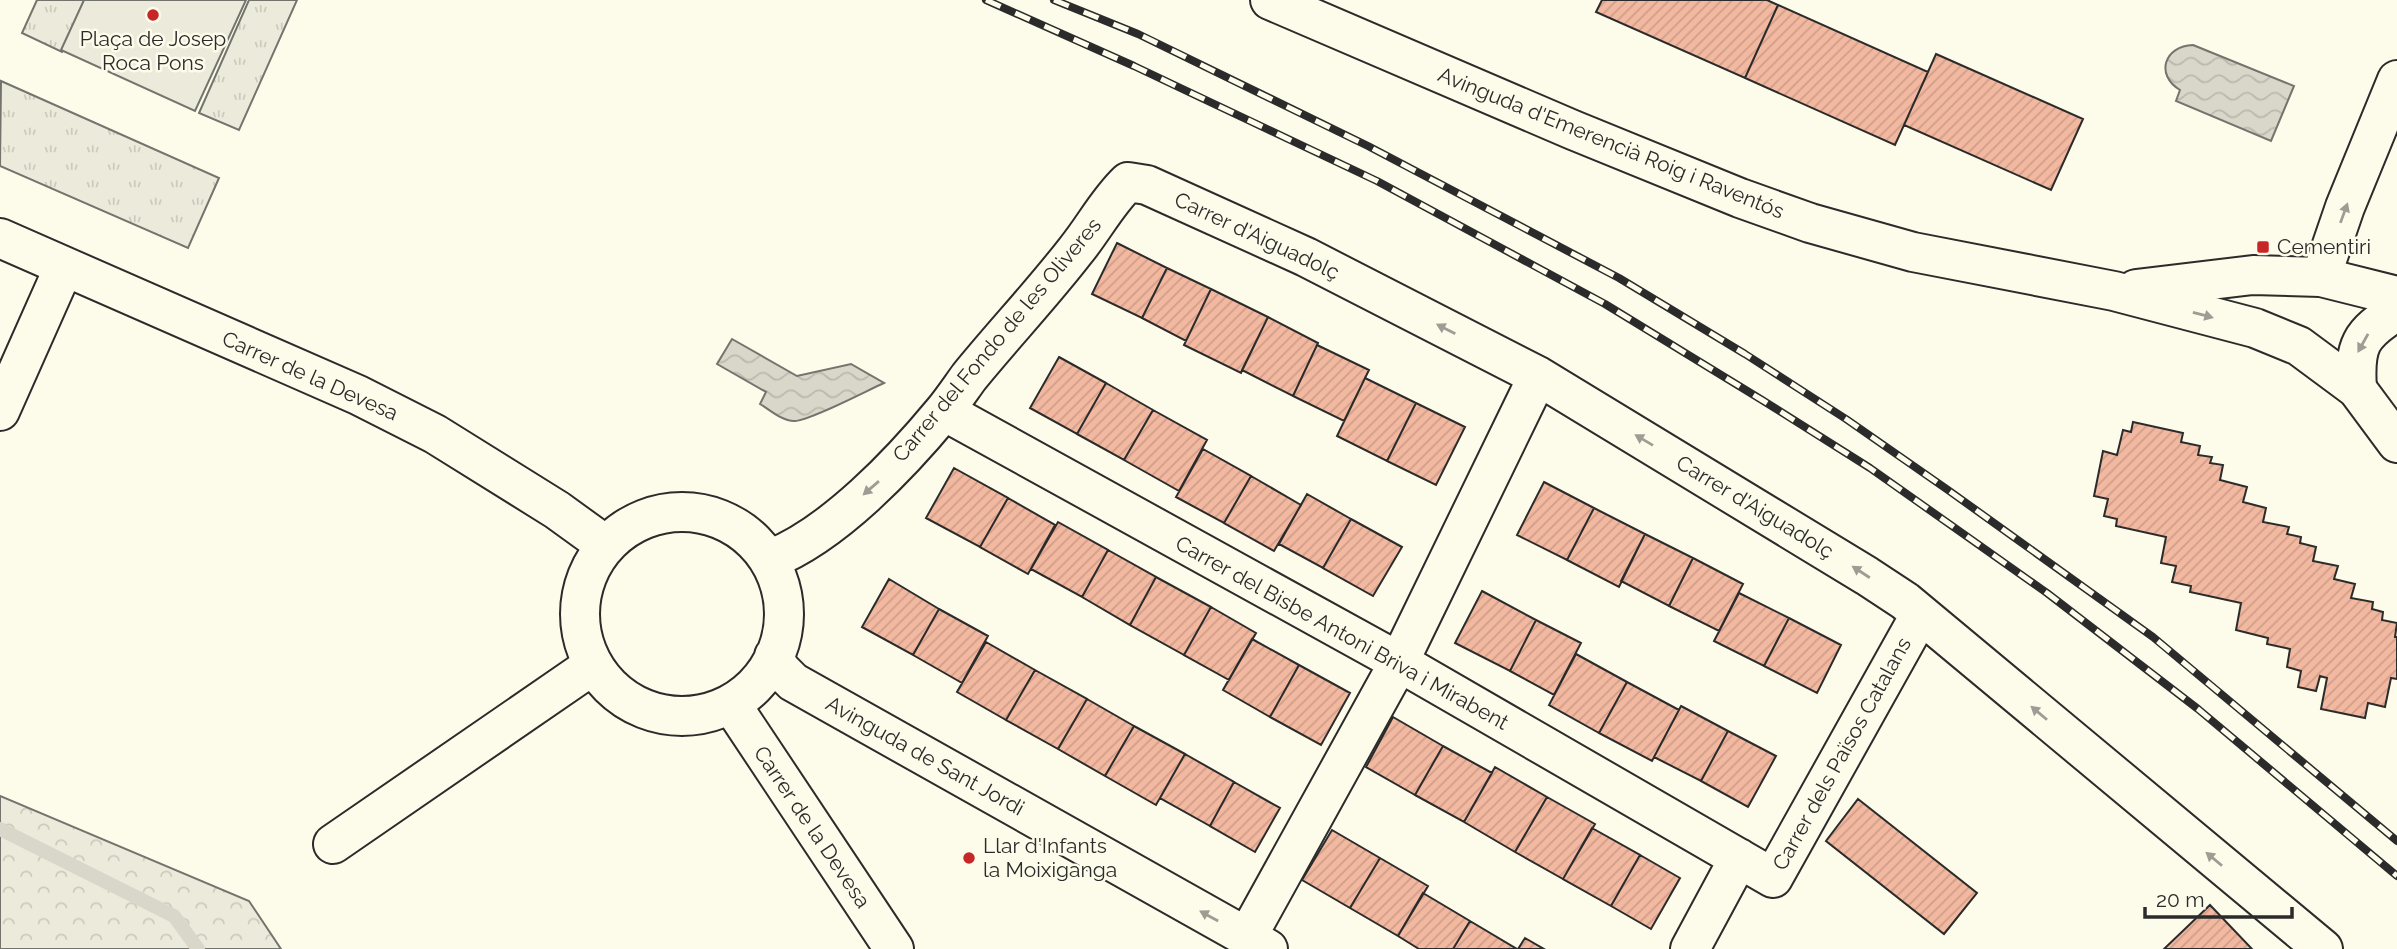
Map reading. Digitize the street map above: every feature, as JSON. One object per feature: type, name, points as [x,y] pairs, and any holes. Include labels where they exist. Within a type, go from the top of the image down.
[{"type":"street","name":"Avinguda d'Emerencià Roig i Raventós","points":[[1270,0],[1740,198],[1862,239],[1961,262],[2113,291]]},
{"type":"street","points":[[2321,277],[2397,80]]},
{"type":"street","name":"Carrer d'Aiguadolç","points":[[1118,191],[1128,182],[1147,185],[1306,257],[1538,376],[1848,564],[1905,601],[2323,949]]},
{"type":"street","name":"Carrer del Fondo de les Oliveres","points":[[772,559],[791,552],[809,540],[880,481],[944,411],[968,378],[1077,250],[1118,191]]},
{"type":"street","name":"Carrer de la Devesa","points":[[0,238],[358,395],[435,434],[557,510],[604,544]]},
{"type":"street","points":[[0,411],[64,267]]},
{"type":"street","points":[[2113,291],[2253,275],[2321,277],[2397,296]]},
{"type":"street","points":[[2113,291],[2255,328],[2299,346],[2357,389],[2397,443]]},
{"type":"street","points":[[2357,389],[2358,346],[2374,327],[2397,310]]},
{"type":"street","points":[[1258,943],[1538,376]]},
{"type":"street","name":"Carrer del Bisbe Antoni Briva i Mirabent","points":[[944,411],[1399,662],[1738,858]]},
{"type":"street","points":[[660,514],[694,514],[715,519],[742,532],[772,559],[780,579],[785,606],[785,626],[774,656],[758,682],[746,695],[731,704],[709,714],[669,715],[640,705],[622,695],[605,681],[593,665],[583,642],[579,616],[580,591],[590,564],[604,544],[628,528],[660,514]]},
{"type":"street","name":"Carrer dels Països Catalans","points":[[1690,949],[1738,858],[1773,878],[1920,615]]},
{"type":"street","name":"Avinguda de Sant Jordi","points":[[774,656],[780,669],[793,682],[1258,943]]},
{"type":"street","points":[[333,844],[593,665]]},
{"type":"street","name":"Carrer de la Devesa","points":[[731,704],[894,949]]},
{"type":"green space","points":[[37,0],[85,0],[62,52],[22,33]]},
{"type":"green space","points":[[84,0],[246,0],[195,111],[61,50]]},
{"type":"green space","points":[[249,0],[297,0],[239,130],[199,113]]},
{"type":"green space","points":[[1,81],[219,178],[188,248],[0,166]]},
{"type":"green space","points":[[0,796],[249,901],[281,949],[0,949]]},
{"type":"water","points":[[2193,45],[2294,86],[2271,141],[2176,101],[2180,90],[2167,77],[2166,62],[2175,50]]},
{"type":"water","points":[[732,339],[797,376],[851,364],[884,383],[811,416],[790,421],[760,404],[766,392],[717,364]]},
{"type":"building","points":[[1602,0],[1767,0],[1778,5],[1745,78],[1596,12]]},
{"type":"building","points":[[1778,5],[1928,72],[1895,145],[1745,78]]},
{"type":"building","points":[[1936,54],[2083,119],[2051,190],[1904,125]]},
{"type":"building","points":[[1117,243],[1167,268],[1142,318],[1092,294]]},
{"type":"building","points":[[1167,268],[1211,289],[1186,341],[1142,318]]},
{"type":"building","points":[[1211,289],[1268,317],[1241,373],[1184,345]]},
{"type":"building","points":[[1268,317],[1318,343],[1293,396],[1242,370]]},
{"type":"building","points":[[1317,345],[1369,370],[1344,421],[1293,396]]},
{"type":"building","points":[[1059,357],[1106,383],[1077,434],[1030,408]]},
{"type":"building","points":[[1365,378],[1416,403],[1387,461],[1337,436]]},
{"type":"building","points":[[1106,383],[1153,410],[1124,460],[1077,434]]},
{"type":"building","points":[[1416,403],[1465,427],[1436,485],[1387,461]]},
{"type":"building","points":[[1153,410],[1207,440],[1179,491],[1124,460]]},
{"type":"building","points":[[2133,422],[2183,433],[2181,442],[2200,446],[2198,455],[2212,457],[2210,463],[2223,465],[2220,480],[2247,487],[2243,502],[2266,508],[2263,522],[2289,527],[2287,534],[2301,537],[2300,543],[2316,547],[2313,561],[2338,566],[2334,579],[2355,584],[2351,598],[2373,602],[2372,609],[2383,612],[2382,620],[2397,623],[2397,679],[2391,678],[2385,707],[2368,703],[2365,718],[2321,709],[2327,678],[2320,676],[2316,691],[2298,687],[2301,671],[2287,667],[2290,649],[2267,644],[2268,638],[2236,630],[2241,603],[2190,592],[2191,586],[2172,582],[2176,566],[2161,563],[2166,537],[2116,526],[2117,519],[2104,516],[2108,499],[2094,496],[2103,451],[2117,455],[2123,430],[2131,432]]},
{"type":"building","points":[[1203,449],[1251,476],[1224,523],[1176,497]]},
{"type":"building","points":[[954,468],[1008,498],[980,547],[926,518]]},
{"type":"building","points":[[1251,476],[1301,505],[1274,551],[1224,523]]},
{"type":"building","points":[[1544,482],[1594,508],[1567,560],[1517,535]]},
{"type":"building","points":[[1307,494],[1351,519],[1323,568],[1279,544]]},
{"type":"building","points":[[1008,498],[1055,525],[1028,574],[980,547]]},
{"type":"building","points":[[1594,508],[1645,534],[1619,587],[1567,560]]},
{"type":"building","points":[[1351,519],[1402,547],[1373,596],[1323,568]]},
{"type":"building","points":[[1058,522],[1108,550],[1082,597],[1031,569]]},
{"type":"building","points":[[1645,534],[1693,558],[1669,606],[1621,581]]},
{"type":"building","points":[[1108,550],[1156,577],[1130,625],[1082,597]]},
{"type":"building","points":[[1693,558],[1743,584],[1719,631],[1669,606]]},
{"type":"building","points":[[1156,577],[1211,607],[1184,655],[1130,625]]},
{"type":"building","points":[[889,579],[939,609],[913,655],[862,627]]},
{"type":"building","points":[[1482,591],[1536,620],[1510,671],[1455,643]]},
{"type":"building","points":[[1739,593],[1789,618],[1764,666],[1714,641]]},
{"type":"building","points":[[1211,607],[1256,633],[1229,680],[1184,655]]},
{"type":"building","points":[[939,609],[988,636],[962,683],[913,655]]},
{"type":"building","points":[[1789,618],[1841,645],[1817,693],[1764,666]]},
{"type":"building","points":[[1536,620],[1581,643],[1554,695],[1510,671]]},
{"type":"building","points":[[1252,639],[1299,665],[1270,717],[1223,690]]},
{"type":"building","points":[[986,642],[1035,670],[1006,720],[957,692]]},
{"type":"building","points":[[1576,654],[1627,682],[1599,733],[1549,705]]},
{"type":"building","points":[[1299,665],[1350,693],[1321,745],[1270,717]]},
{"type":"building","points":[[1035,670],[1087,699],[1058,749],[1006,720]]},
{"type":"building","points":[[1627,682],[1679,710],[1652,761],[1599,733]]},
{"type":"building","points":[[1087,699],[1134,726],[1105,776],[1058,749]]},
{"type":"building","points":[[1681,706],[1728,731],[1701,781],[1654,757]]},
{"type":"building","points":[[1393,717],[1443,746],[1415,795],[1366,767]]},
{"type":"building","points":[[1134,726],[1185,754],[1156,805],[1105,776]]},
{"type":"building","points":[[1728,731],[1776,756],[1748,807],[1701,781]]},
{"type":"building","points":[[1443,746],[1492,773],[1464,822],[1415,795]]},
{"type":"building","points":[[1185,754],[1234,782],[1210,826],[1160,798]]},
{"type":"building","points":[[1495,767],[1547,797],[1515,852],[1464,822]]},
{"type":"building","points":[[1234,782],[1280,808],[1255,852],[1210,826]]},
{"type":"building","points":[[1547,797],[1595,824],[1563,879],[1515,852]]},
{"type":"building","points":[[1858,799],[1977,893],[1944,934],[1826,841]]},
{"type":"building","points":[[1592,828],[1640,855],[1611,906],[1563,879]]},
{"type":"building","points":[[1332,830],[1380,858],[1350,908],[1302,880]]},
{"type":"building","points":[[1640,855],[1680,878],[1651,929],[1611,906]]},
{"type":"building","points":[[1380,858],[1428,886],[1398,936],[1350,908]]},
{"type":"building","points":[[1423,893],[1470,921],[1453,949],[1419,949],[1398,936]]},
{"type":"building","points":[[2210,905],[2252,949],[2164,949]]},
{"type":"building","points":[[1470,921],[1517,949],[1453,949]]},
{"type":"building","points":[[1525,938],[1544,949],[1518,949]]},
{"type":"waterway","points":[[0,829],[174,916],[198,949]]},
{"type":"railway","points":[[986,0],[1134,66],[1377,181],[1605,304],[1762,400],[1870,468],[2047,593],[2198,709],[2397,876]]},
{"type":"railway","points":[[1054,0],[1138,34],[1368,146],[1619,278],[1745,354],[1846,419],[2153,637],[2397,841]]},
{"type":"place","name":"Plaça de Josep Roca Pons","points":[[153,15]]},
{"type":"place","name":"Cementiri","points":[[2263,247]]},
{"type":"place","name":"Llar d'Infants la Moixiganga","points":[[969,858]]}]
